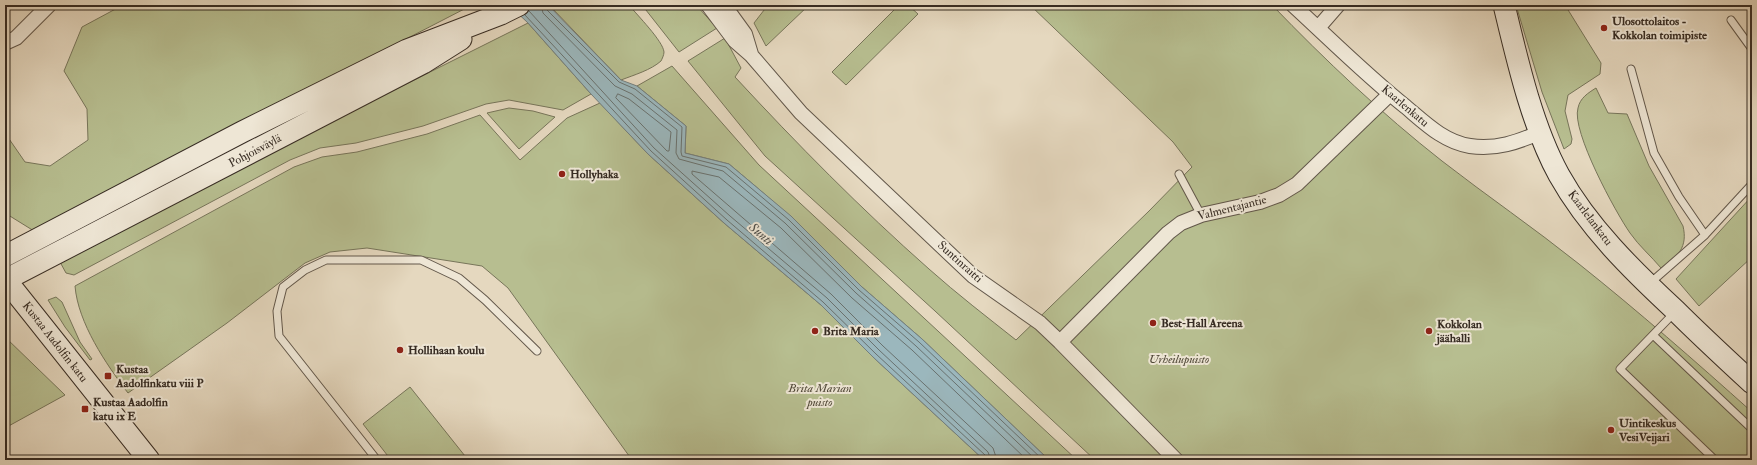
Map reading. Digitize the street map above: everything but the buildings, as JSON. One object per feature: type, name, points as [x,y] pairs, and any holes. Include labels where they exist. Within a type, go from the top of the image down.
[{"type":"main road","name":"Pohjoisväylä","points":[[5,279],[423,63],[501,14],[519,5]]},
{"type":"main road","name":"Kaarlelankatu","points":[[1504,5],[1526,87],[1541,132],[1560,176],[1582,210],[1613,248],[1648,285],[1752,383]]},
{"type":"main road","name":"Pohjoisväylä","points":[[5,256],[242,132],[407,50],[501,14]]},
{"type":"main road","name":"Kustaa Aadolfin katu","points":[[5,279],[149,460]]},
{"type":"street","points":[[5,43],[16,38],[49,5]]},
{"type":"street","name":"Suntinraitti","points":[[708,5],[735,41],[751,54],[801,113],[973,276],[1040,323],[1176,460]]},
{"type":"street","name":"Suntinraitti","points":[[724,5],[745,34],[751,54]]},
{"type":"street","name":"Kaarlenkatu","points":[[1293,5],[1390,94],[1439,134],[1455,142],[1470,146],[1498,147],[1511,144],[1541,132]]},
{"type":"street","points":[[1318,28],[1338,5]]},
{"type":"street","name":"Valmentajantie","points":[[1060,342],[1157,242],[1181,223],[1201,215],[1260,202],[1280,195],[1297,184],[1390,94]]},
{"type":"lane","points":[[1731,20],[1752,49]]},
{"type":"lane","points":[[1631,69],[1654,153],[1668,179],[1704,235]]},
{"type":"lane","points":[[1179,174],[1201,215]]},
{"type":"lane","points":[[1648,285],[1704,235],[1752,184]]},
{"type":"lane","points":[[377,460],[279,336],[277,312],[284,287],[305,270],[326,260],[421,260],[459,278],[486,300],[537,351]]},
{"type":"lane","points":[[1676,311],[1620,369],[1715,460]]},
{"type":"lane","points":[[1653,335],[1752,429]]},
{"type":"green space","points":[[123,5],[472,5],[34,231],[5,213],[5,133],[25,162],[50,166],[88,140],[87,109],[64,71],[82,27]]},
{"type":"green space","points":[[555,5],[629,5],[663,47],[664,52],[661,61],[647,70],[621,80],[551,7]]},
{"type":"green space","points":[[642,5],[696,5],[717,28],[679,52]]},
{"type":"green space","points":[[768,5],[809,5],[766,46],[754,23]]},
{"type":"green space","points":[[899,5],[908,5],[918,14],[846,85],[832,72]]},
{"type":"green space","name":"Urheilupuisto","points":[[1030,5],[1272,5],[1333,66],[1398,125],[1442,161],[1579,264],[1666,336],[1752,412],[1752,460],[1095,460],[765,156],[688,61],[725,38],[741,68],[735,77],[782,127],[854,200],[929,269],[1016,340],[1149,211],[1192,167],[1173,142]]},
{"type":"green space","points":[[1516,5],[1565,5],[1601,63],[1600,74],[1568,95],[1565,111],[1572,139],[1571,144],[1564,149],[1542,92]]},
{"type":"green space","points":[[528,23],[591,94],[563,110],[509,100],[486,104],[423,126],[356,143],[320,148],[290,160],[74,275],[66,273],[60,262],[280,147]]},
{"type":"green space","points":[[672,66],[759,165],[1077,460],[1049,460],[922,339],[862,287],[791,217],[729,164],[685,153],[686,126],[637,86]]},
{"type":"green space","points":[[1596,88],[1608,113],[1627,114],[1649,166],[1683,226],[1683,246],[1672,260],[1661,268],[1637,242],[1623,223],[1596,172],[1581,134],[1578,119],[1579,104],[1587,94]]},
{"type":"green space","name":"Brita Marian puisto","points":[[600,103],[648,154],[724,223],[821,305],[873,357],[984,460],[632,460],[508,288],[482,266],[367,248],[330,252],[305,263],[227,323],[128,393],[102,356],[81,314],[75,286],[294,167],[322,157],[357,152],[427,134],[480,115],[520,160],[567,118]]},
{"type":"green space","points":[[509,108],[533,111],[555,117],[519,149],[487,113]]},
{"type":"green space","points":[[1752,196],[1752,257],[1699,306],[1676,279]]},
{"type":"green space","points":[[56,297],[62,302],[80,342],[92,359],[90,360],[65,327],[48,300]]},
{"type":"green space","points":[[5,337],[65,395],[5,428]]},
{"type":"green space","points":[[410,387],[465,456],[461,460],[391,460],[363,424]]},
{"type":"water","name":"Sunti","points":[[509,5],[548,5],[621,80],[637,86],[686,126],[685,153],[729,164],[791,216],[862,287],[922,339],[1049,460],[984,460],[873,357],[821,305],[724,223],[648,154],[591,94],[528,23]]},
{"type":"place","name":"Ulosottolaitos - Kokkolan toimipiste","points":[[1604,28]]},
{"type":"place","name":"Hollyhaka","points":[[562,174]]},
{"type":"place","name":"Best‑Hall Areena","points":[[1153,323]]},
{"type":"place","name":"Brita Maria","points":[[815,331]]},
{"type":"place","name":"Kokkolan jäähalli","points":[[1429,331]]},
{"type":"place","name":"Hollihaan koulu","points":[[400,350]]},
{"type":"place","name":"Kustaa Aadolfinkatu viii P","points":[[108,376]]},
{"type":"place","name":"Kustaa Aadolfin katu ix E","points":[[85,409]]},
{"type":"place","name":"Uintikeskus VesiVeijari","points":[[1611,430]]}]
